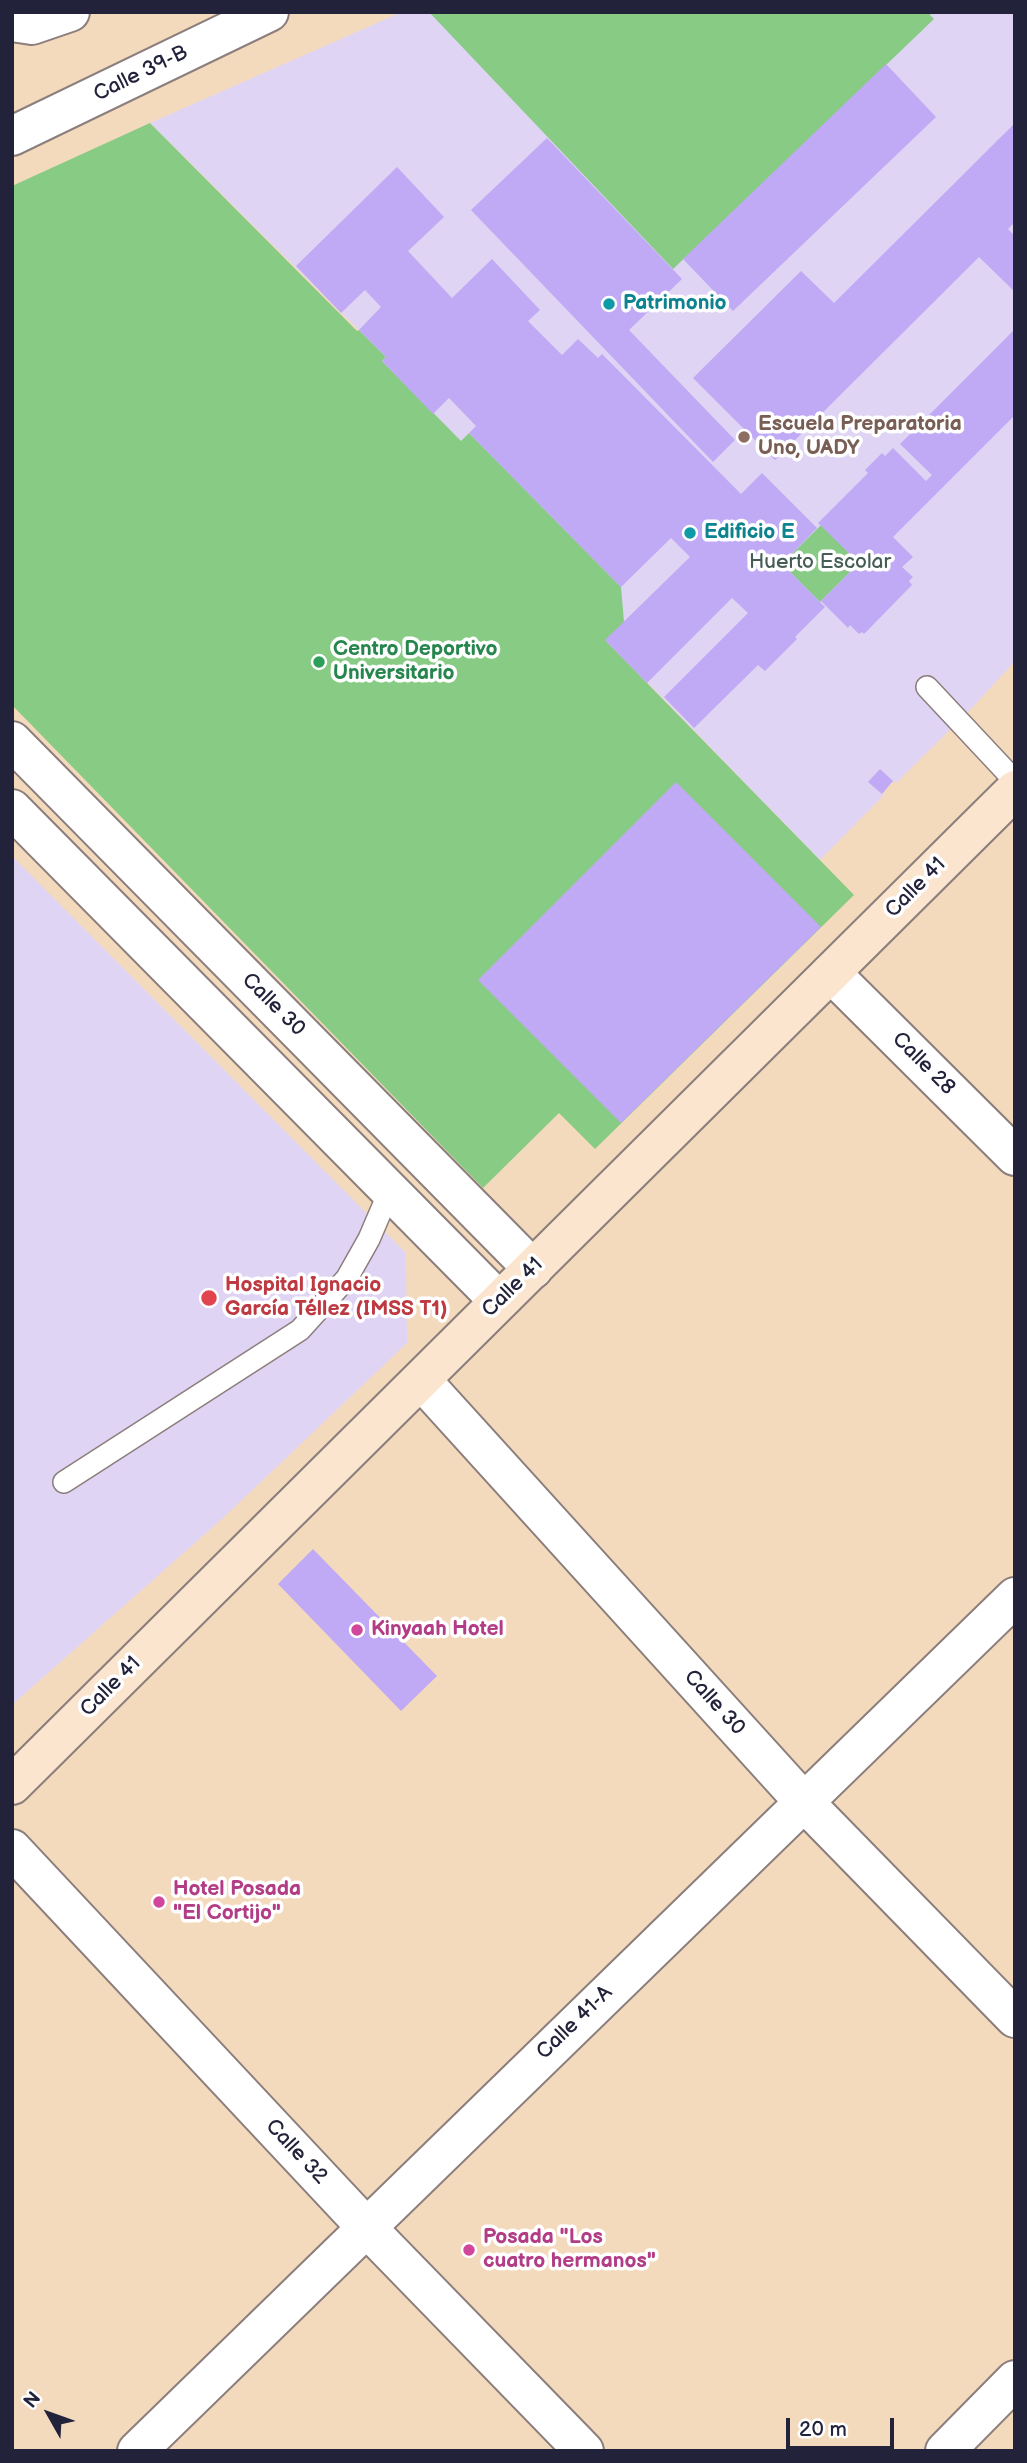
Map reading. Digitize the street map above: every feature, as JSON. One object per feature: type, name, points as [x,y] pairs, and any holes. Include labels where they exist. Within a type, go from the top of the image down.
[{"type":"street","points":[[12,22],[32,25],[70,12]]},
{"type":"street","name":"Calle 39-B","points":[[12,136],[269,12]]},
{"type":"street","name":"Calle 30","points":[[12,741],[533,1269]]},
{"type":"street","name":"Calle 41","points":[[12,1785],[1015,790]]},
{"type":"street","points":[[12,809],[499,1301]]},
{"type":"street","name":"Calle 28","points":[[831,972],[1015,1156]]},
{"type":"street","name":"Calle 30","points":[[422,1381],[803,1801],[1015,2018]]},
{"type":"street","name":"Calle 41-A","points":[[137,2451],[1015,1597]]},
{"type":"street","name":"Calle 32","points":[[12,1849],[366,2227],[584,2451]]},
{"type":"street","points":[[945,2451],[1014,2382]]},
{"type":"lane","points":[[927,687],[1015,781]]},
{"type":"lane","points":[[64,1482],[300,1330],[347,1278],[369,1239],[390,1190]]},
{"type":"shaded area","name":"Escuela Preparatoria Uno, UADY","points":[[402,12],[1015,12],[1015,661],[896,783],[893,781],[882,793],[883,796],[820,860],[606,640],[469,433],[461,442],[382,361],[386,357],[150,123]]},
{"type":"shaded area","name":"Hospital Ignacio García Téllez (IMSS T1)","points":[[12,856],[406,1253],[407,1343],[223,1518],[12,1705]]},
{"type":"green space","points":[[429,12],[932,12],[930,15],[934,19],[673,269]]},
{"type":"green space","name":"Centro Deportivo Universitario","points":[[150,123],[386,357],[382,361],[461,441],[469,433],[621,587],[624,622],[606,641],[854,895],[595,1149],[559,1113],[483,1188],[12,705],[12,186]]},
{"type":"green space","name":"Huerto Escolar","points":[[821,525],[859,563],[820,602],[782,564]]},
{"type":"building","points":[[886,64],[936,117],[733,311],[683,259]]},
{"type":"building","points":[[1015,123],[1015,222],[1008,229],[1015,236],[1015,292],[979,257],[775,460],[693,378],[801,271],[834,303]]},
{"type":"building","name":"Patrimonio","points":[[547,138],[682,279],[629,330],[735,440],[713,462],[471,210]]},
{"type":"building","name":"Edificio E","points":[[397,167],[444,217],[408,251],[452,298],[492,259],[540,310],[528,321],[562,355],[578,339],[598,358],[602,354],[741,494],[762,473],[817,528],[782,564],[825,607],[765,671],[758,665],[694,728],[664,697],[748,613],[732,598],[647,683],[605,640],[690,557],[671,538],[621,587],[469,433],[476,426],[449,398],[433,414],[382,361],[386,357],[359,330],[381,307],[365,290],[341,313],[296,266]]},
{"type":"building","points":[[1015,329],[1015,415],[893,537],[913,557],[902,567],[913,577],[909,581],[912,585],[864,634],[859,634],[850,625],[848,628],[821,601],[859,563],[818,523],[868,473],[865,470],[882,453],[885,456],[893,448],[926,481],[932,475],[900,444]]},
{"type":"building","points":[[880,769],[893,781],[882,794],[868,782]]},
{"type":"building","points":[[676,782],[821,927],[621,1123],[478,980]]},
{"type":"building","name":"Kinyaah Hotel","points":[[313,1549],[437,1676],[401,1711],[278,1584]]},
{"type":"place","name":"Patrimonio","points":[[609,304]]},
{"type":"place","name":"Escuela Preparatoria Uno, UADY","points":[[744,437]]},
{"type":"place","name":"Edificio E","points":[[690,533]]},
{"type":"place","name":"Centro Deportivo Universitario","points":[[319,662]]},
{"type":"place","name":"Hospital Ignacio García Téllez (IMSS T1)","points":[[209,1298]]},
{"type":"place","name":"Kinyaah Hotel","points":[[357,1630]]},
{"type":"place","name":"Hotel Posada \"El Cortijo\"","points":[[159,1902]]},
{"type":"place","name":"Posada \"Los cuatro hermanos\"","points":[[469,2250]]}]
